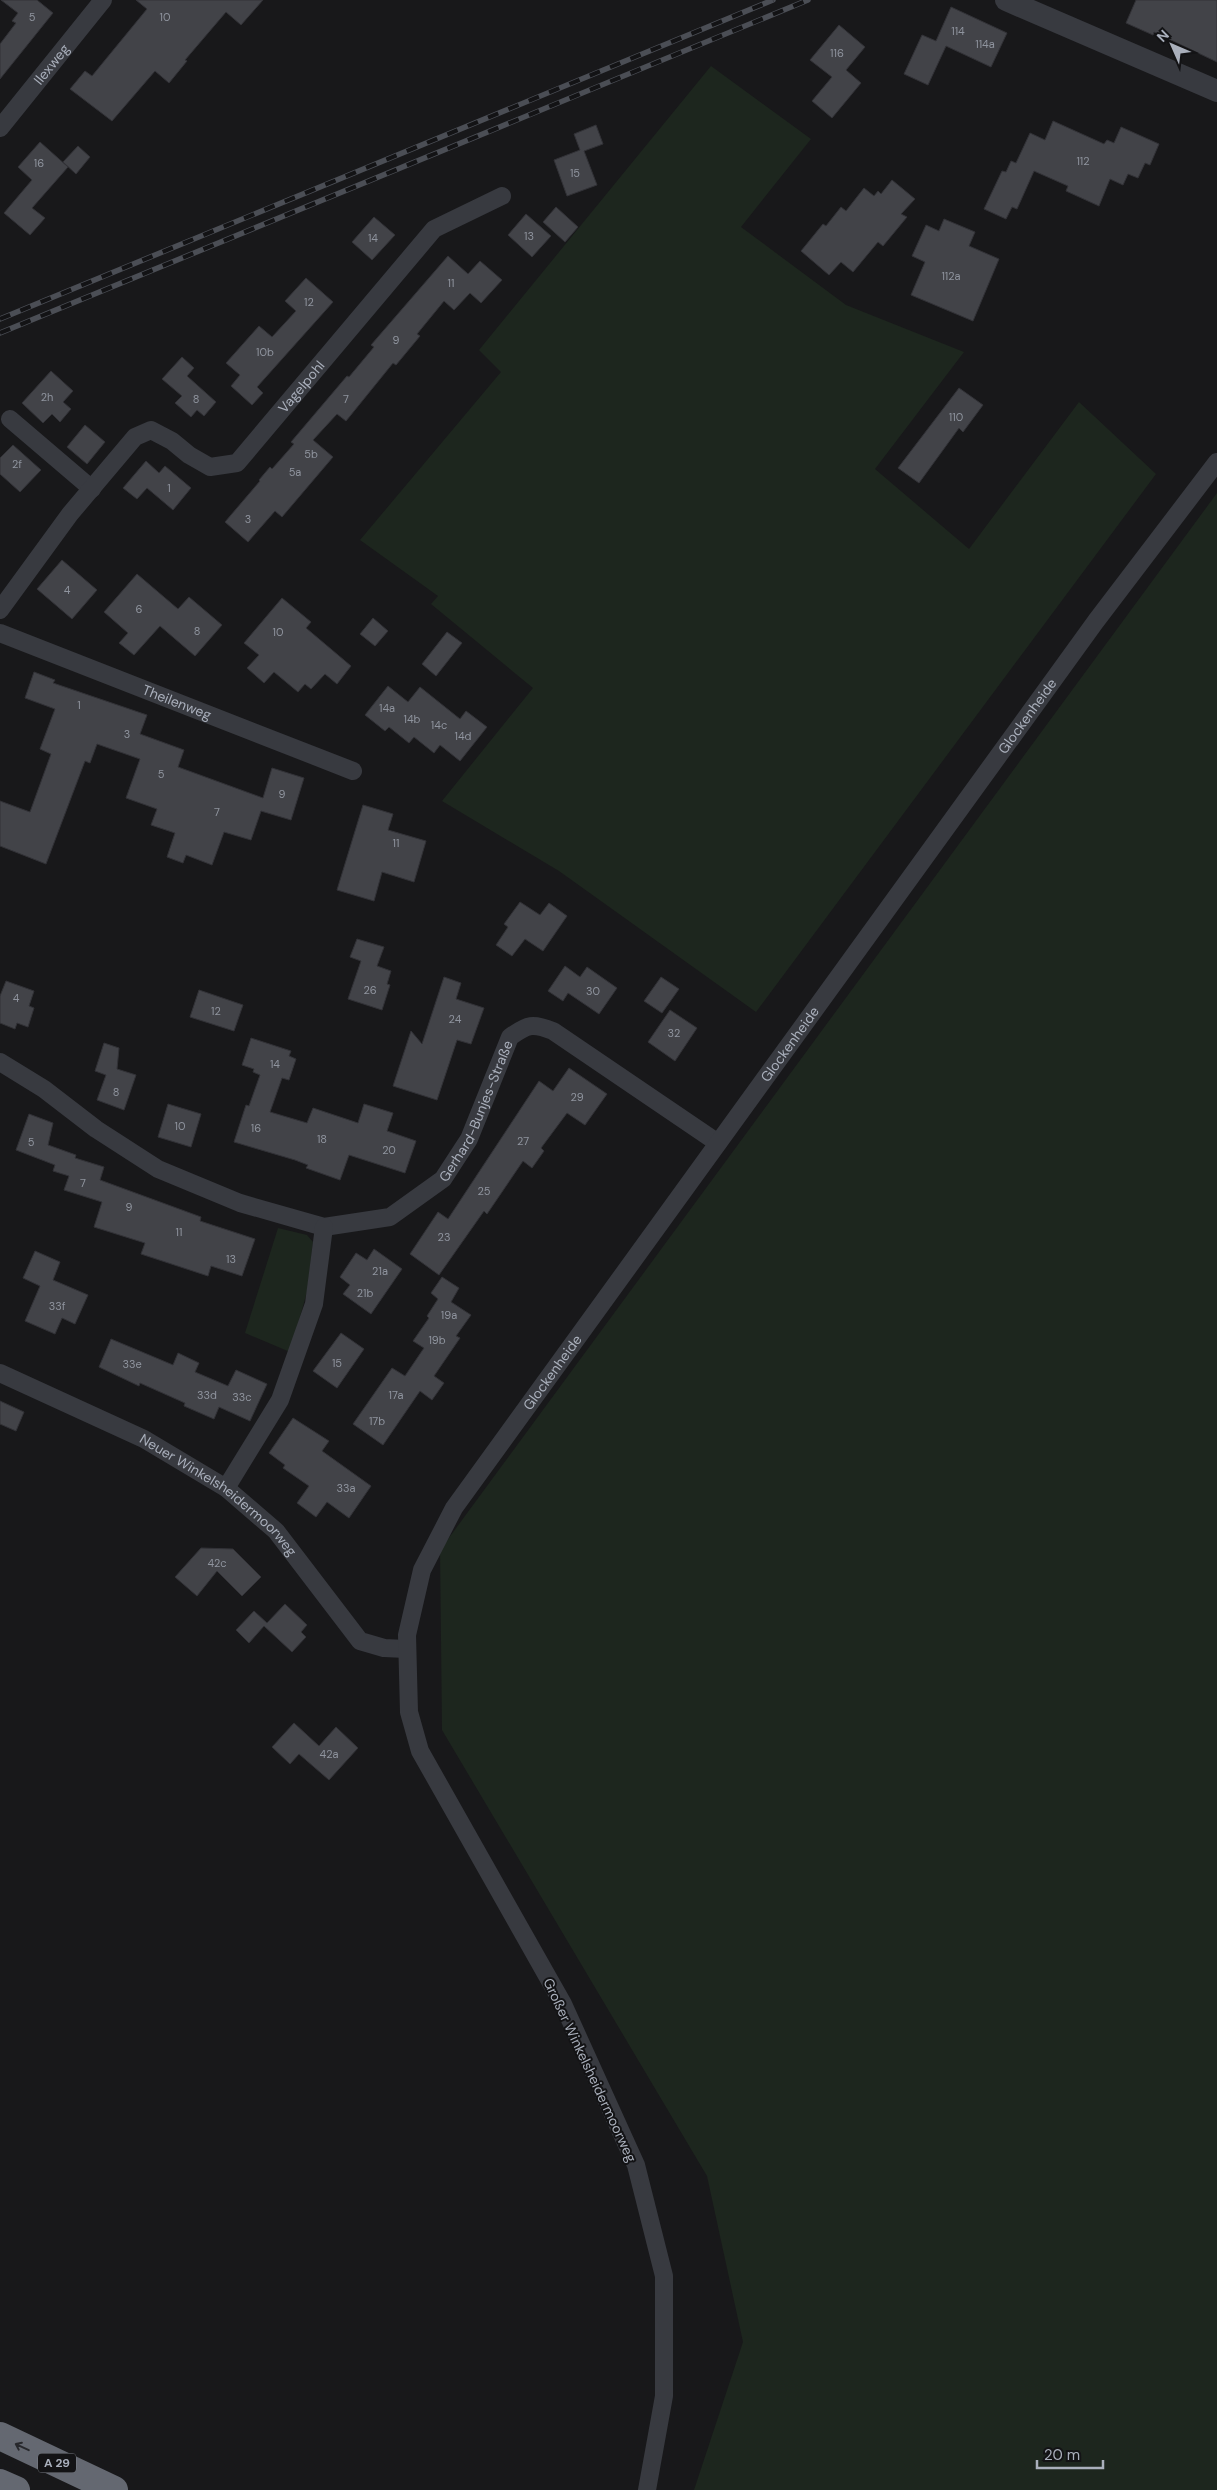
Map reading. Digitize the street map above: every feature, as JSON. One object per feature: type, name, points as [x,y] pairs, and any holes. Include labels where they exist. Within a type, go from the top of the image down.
[{"type":"highway","name":"A 29","points":[[0,2436],[114,2490]]},
{"type":"highway","points":[[0,2482],[16,2490]]},
{"type":"street","name":"Ilexweg","points":[[0,128],[103,0]]},
{"type":"street","points":[[1006,0],[1217,91]]},
{"type":"street","name":"Vagelpohl","points":[[0,610],[92,489],[135,437],[151,430],[172,441],[188,455],[210,466],[237,463],[434,229],[502,196]]},
{"type":"street","points":[[10,419],[92,489]]},
{"type":"street","name":"Glockenheide","points":[[406,1649],[422,1570],[454,1508],[1090,629],[1217,462]]},
{"type":"street","name":"Theilenweg","points":[[0,633],[353,770]]},
{"type":"street","name":"Gerhard-Bunjes-Straße","points":[[0,1062],[44,1089],[96,1129],[158,1169],[240,1203],[324,1227],[390,1217],[442,1179],[469,1139],[510,1037],[524,1027],[538,1025],[553,1031],[718,1143]]},
{"type":"street","points":[[226,1488],[280,1400],[314,1304],[324,1227]]},
{"type":"street","name":"Neuer Winkelsheidermoorweg","points":[[0,1373],[144,1439],[226,1488],[276,1531],[360,1641],[384,1648],[406,1649]]},
{"type":"street","name":"Großer Winkelsheidermoorweg","points":[[406,1649],[409,1712],[420,1751],[562,2004],[636,2165],[664,2276],[664,2396],[647,2490]]},
{"type":"shaded area","points":[[711,66],[811,139],[741,227],[846,305],[964,352],[875,469],[969,549],[1079,402],[1156,474],[756,1012],[559,871],[442,801],[533,688],[431,604],[438,596],[360,540],[501,372],[479,350]]},
{"type":"shaded area","points":[[1217,493],[1217,2490],[694,2490],[743,2342],[707,2176],[442,1730],[440,1550]]},
{"type":"shaded area","points":[[278,1228],[307,1235],[313,1242],[307,1292],[290,1352],[245,1333]]},
{"type":"building","points":[[1,0],[37,0],[53,13],[0,79],[0,44],[16,23],[12,21],[18,13]]},
{"type":"building","points":[[136,0],[263,0],[241,25],[226,12],[185,60],[187,61],[169,83],[155,71],[112,121],[70,89],[85,71],[92,76],[147,9]]},
{"type":"building","points":[[1136,0],[1217,0],[1217,62],[1154,32],[1153,35],[1126,23]]},
{"type":"building","points":[[951,7],[1007,33],[991,67],[946,46],[928,85],[904,74],[922,35],[936,41]]},
{"type":"building","points":[[839,25],[865,47],[846,70],[861,83],[832,118],[812,101],[832,77],[810,60]]},
{"type":"building","points":[[1053,121],[1104,144],[1107,140],[1114,143],[1121,127],[1159,144],[1150,165],[1145,163],[1138,178],[1128,174],[1123,185],[1110,179],[1099,206],[1066,191],[1068,186],[1034,171],[1017,209],[1012,207],[1006,219],[984,209],[1002,171],[1006,172],[1011,161],[1016,163],[1030,133],[1045,140]]},
{"type":"building","points":[[596,125],[603,144],[584,151],[597,185],[567,196],[554,160],[580,150],[574,134]]},
{"type":"building","points":[[40,142],[68,167],[32,208],[45,218],[30,235],[4,213],[32,180],[18,167]]},
{"type":"building","points":[[78,146],[90,157],[76,174],[63,162]]},
{"type":"building","points":[[892,180],[915,199],[901,214],[907,217],[883,246],[878,242],[853,272],[841,262],[829,275],[801,251],[823,224],[826,226],[841,207],[846,211],[864,188],[874,196],[878,191],[881,194]]},
{"type":"building","points":[[556,207],[578,227],[565,242],[543,222]]},
{"type":"building","points":[[526,214],[551,236],[532,257],[508,235]]},
{"type":"building","points":[[374,217],[395,235],[372,260],[352,242]]},
{"type":"building","points":[[944,219],[975,232],[969,246],[999,259],[973,321],[911,295],[925,262],[912,256],[926,225],[939,231]]},
{"type":"building","points":[[448,256],[468,274],[480,261],[502,280],[481,303],[470,293],[454,310],[444,301],[417,334],[420,336],[396,365],[393,363],[346,421],[337,414],[313,440],[333,457],[282,517],[275,511],[248,542],[225,522],[270,467],[272,469],[294,444],[291,442],[347,376],[349,377],[374,347],[371,345]]},
{"type":"building","points":[[306,278],[333,302],[257,387],[263,393],[252,405],[231,386],[240,375],[226,363],[259,326],[272,337],[296,311],[285,301]]},
{"type":"building","points":[[182,357],[194,368],[187,376],[216,402],[204,416],[197,410],[191,417],[175,403],[182,396],[162,379]]},
{"type":"building","points":[[51,371],[73,391],[63,402],[71,409],[60,422],[52,414],[43,423],[22,403]]},
{"type":"building","points":[[959,388],[983,405],[963,432],[959,428],[919,483],[898,468]]},
{"type":"building","points":[[85,425],[105,442],[87,464],[67,447]]},
{"type":"building","points":[[13,445],[41,470],[20,492],[0,474],[0,458]]},
{"type":"building","points":[[146,461],[159,473],[165,466],[191,488],[173,510],[147,488],[137,499],[123,488]]},
{"type":"building","points":[[62,560],[97,590],[72,619],[37,589]]},
{"type":"building","points":[[137,574],[178,609],[189,597],[222,625],[195,656],[160,626],[134,655],[119,643],[128,633],[104,612]]},
{"type":"building","points":[[282,598],[311,622],[306,628],[351,666],[337,684],[325,674],[311,689],[305,684],[298,692],[274,672],[264,683],[247,668],[259,655],[244,643]]},
{"type":"building","points":[[373,618],[388,631],[375,646],[360,634]]},
{"type":"building","points":[[447,632],[462,643],[436,676],[422,664]]},
{"type":"building","points":[[34,672],[55,680],[53,683],[147,715],[140,734],[184,750],[178,767],[263,798],[272,768],[304,778],[291,820],[261,811],[251,840],[224,832],[212,865],[186,855],[183,863],[167,857],[175,833],[151,825],[157,809],[126,798],[140,759],[97,744],[90,763],[85,761],[46,864],[0,846],[0,801],[30,812],[51,754],[40,749],[55,709],[25,698]]},
{"type":"building","points":[[388,686],[408,702],[420,687],[460,719],[466,711],[487,727],[460,761],[440,745],[434,753],[414,737],[409,743],[389,727],[385,731],[365,715]]},
{"type":"building","points":[[363,805],[393,814],[388,830],[426,841],[414,882],[382,872],[374,901],[337,890]]},
{"type":"building","points":[[520,902],[540,915],[549,903],[567,916],[543,951],[525,939],[512,956],[496,945],[508,927],[504,924]]},
{"type":"building","points":[[357,939],[384,947],[377,966],[391,971],[387,984],[390,985],[382,1010],[348,999],[361,961],[350,957]]},
{"type":"building","points":[[565,966],[580,977],[587,967],[617,988],[599,1014],[568,993],[563,1001],[548,991]]},
{"type":"building","points":[[444,977],[461,983],[456,999],[484,1008],[471,1044],[457,1040],[437,1100],[393,1086],[411,1031],[422,1044]]},
{"type":"building","points":[[661,977],[679,989],[662,1013],[644,1001]]},
{"type":"building","points":[[6,981],[34,991],[29,1006],[34,1008],[28,1027],[17,1023],[15,1029],[0,1023],[0,996]]},
{"type":"building","points":[[199,990],[243,1005],[234,1031],[190,1017]]},
{"type":"building","points":[[670,1010],[697,1028],[675,1061],[648,1042]]},
{"type":"building","points":[[251,1038],[291,1051],[289,1056],[296,1059],[289,1080],[282,1078],[270,1112],[307,1123],[313,1108],[358,1123],[364,1104],[393,1113],[387,1131],[416,1141],[405,1173],[349,1155],[340,1180],[306,1168],[308,1165],[295,1160],[234,1142],[246,1105],[249,1106],[260,1075],[253,1072],[254,1069],[242,1065]]},
{"type":"building","points":[[104,1043],[119,1048],[117,1069],[136,1075],[124,1110],[97,1100],[106,1075],[95,1071]]},
{"type":"building","points":[[569,1068],[607,1094],[585,1125],[567,1113],[541,1148],[544,1151],[532,1168],[523,1161],[487,1214],[484,1211],[439,1275],[410,1254],[438,1212],[448,1219],[539,1081],[553,1091]]},
{"type":"building","points":[[168,1104],[201,1114],[191,1147],[158,1137]]},
{"type":"building","points":[[29,1114],[53,1123],[48,1145],[76,1155],[75,1158],[104,1167],[100,1180],[201,1217],[200,1221],[255,1239],[242,1276],[211,1266],[208,1276],[141,1254],[145,1243],[94,1227],[102,1202],[64,1190],[69,1176],[53,1171],[55,1165],[16,1150]]},
{"type":"building","points":[[374,1249],[402,1269],[371,1314],[343,1294],[350,1285],[340,1277],[356,1253],[367,1260]]},
{"type":"building","points":[[35,1251],[60,1262],[53,1280],[88,1295],[75,1324],[62,1318],[55,1334],[25,1321],[40,1286],[23,1278]]},
{"type":"building","points":[[442,1277],[459,1288],[451,1302],[471,1315],[456,1336],[460,1338],[434,1376],[444,1383],[432,1400],[420,1391],[383,1445],[353,1424],[392,1368],[405,1376],[424,1348],[413,1341],[429,1318],[427,1316],[438,1299],[431,1293]]},
{"type":"building","points":[[341,1333],[364,1349],[337,1388],[313,1371]]},
{"type":"building","points":[[111,1339],[173,1365],[178,1353],[199,1363],[195,1372],[228,1386],[236,1370],[267,1384],[250,1421],[219,1407],[214,1419],[184,1406],[185,1403],[140,1383],[139,1386],[99,1367]]},
{"type":"building","points":[[0,1401],[24,1412],[16,1431],[0,1424]]},
{"type":"building","points":[[293,1418],[329,1441],[322,1451],[371,1486],[349,1518],[327,1502],[316,1517],[297,1503],[309,1486],[283,1468],[285,1465],[269,1453]]},
{"type":"building","points":[[201,1548],[233,1549],[261,1577],[242,1596],[217,1571],[197,1596],[175,1577]]},
{"type":"building","points":[[285,1604],[307,1625],[301,1632],[306,1637],[292,1652],[264,1626],[249,1643],[236,1630],[254,1611],[267,1623]]},
{"type":"building","points":[[294,1723],[319,1746],[336,1727],[358,1748],[329,1780],[299,1754],[290,1764],[272,1747]]},
{"type":"railway","points":[[0,319],[773,0]]},
{"type":"railway","points":[[0,333],[808,0]]}]
